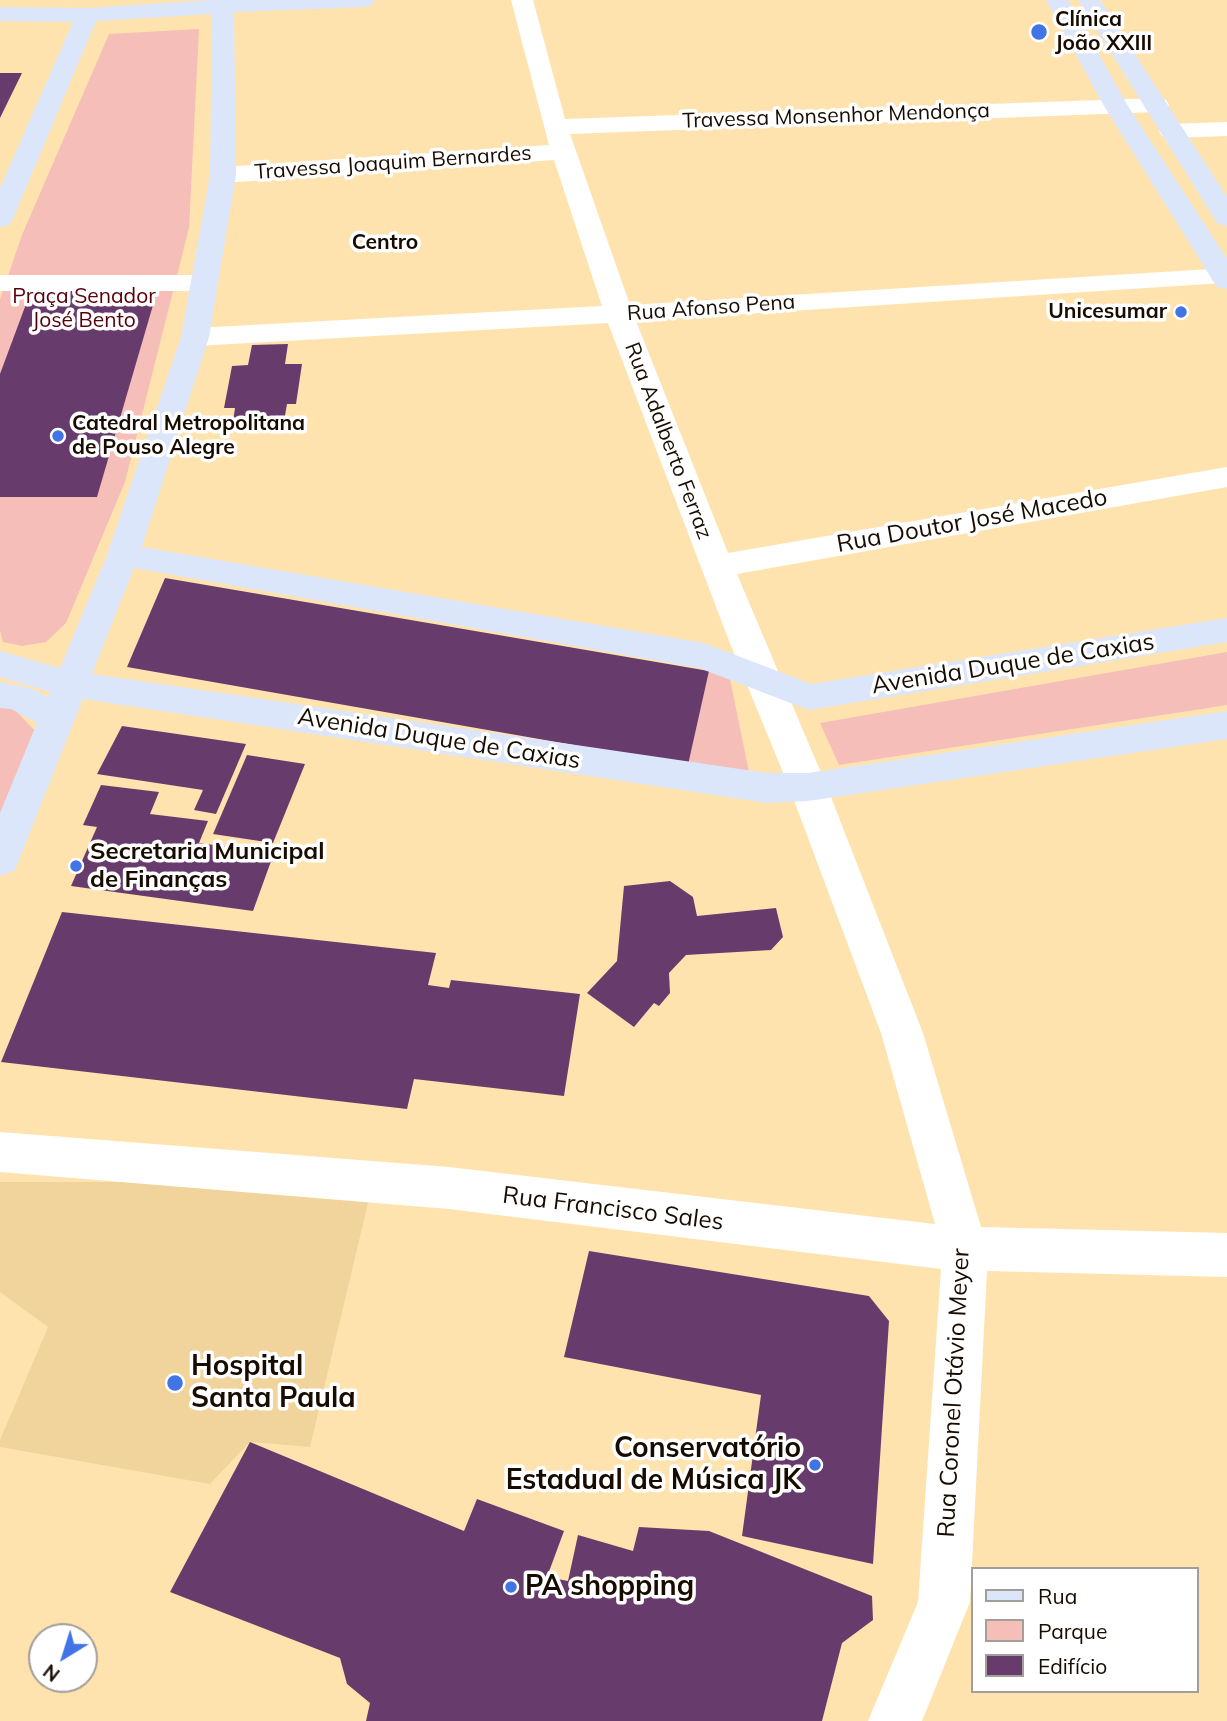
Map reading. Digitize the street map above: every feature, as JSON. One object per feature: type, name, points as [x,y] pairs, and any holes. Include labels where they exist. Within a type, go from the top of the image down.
[{"type":"street","points":[[0,14],[87,15],[157,4],[223,6],[364,0]]},
{"type":"street","name":"Rua Adalberto Ferraz","points":[[522,0],[560,140],[619,314],[762,678]]},
{"type":"street","points":[[1057,0],[1116,106],[1226,277]]},
{"type":"street","points":[[1089,0],[1227,218]]},
{"type":"street","points":[[0,860],[123,555],[195,337],[223,175],[223,6]]},
{"type":"street","points":[[0,219],[7,185],[87,15]]},
{"type":"street","name":"Travessa Monsenhor Mendonça","points":[[560,140],[1157,105]]},
{"type":"street","points":[[1171,131],[1227,129]]},
{"type":"street","name":"Travessa Joaquim Bernardes","points":[[223,175],[560,140]]},
{"type":"street","name":"Rua Afonso Pena","points":[[195,337],[1226,277]]},
{"type":"street","points":[[0,282],[204,283]]},
{"type":"street","name":"Rua Doutor José Macedo","points":[[717,566],[1227,477]]},
{"type":"street","name":"Avenida Duque de Caxias","points":[[123,555],[704,656],[808,697],[1227,630]]},
{"type":"street","points":[[0,664],[63,700]]},
{"type":"street","points":[[762,678],[808,787]]},
{"type":"street","points":[[0,695],[63,700]]},
{"type":"street","name":"Avenida Duque de Caxias","points":[[63,700],[767,788],[808,787],[1227,725]]},
{"type":"street","name":"Rua Coronel Otávio Meyer","points":[[808,787],[902,1033],[965,1249],[944,1602],[895,1721]]},
{"type":"street","name":"Rua Francisco Sales","points":[[0,1152],[449,1188],[965,1249],[1227,1255]]},
{"type":"shaded area","name":"Hospital Santa Paula","points":[[0,1182],[373,1182],[310,1447],[250,1442],[210,1484],[0,1447],[0,1440],[48,1327],[0,1292]]},
{"type":"green space","name":"Praça Senador José Bento","points":[[199,29],[189,228],[125,482],[66,623],[46,642],[22,646],[3,642],[0,631],[0,299],[22,235],[109,34]]},
{"type":"green space","points":[[1227,652],[1227,705],[839,765],[820,723]]},
{"type":"green space","points":[[709,671],[729,674],[749,772],[688,765]]},
{"type":"green space","points":[[0,706],[15,710],[36,732],[0,816]]},
{"type":"building","points":[[0,73],[22,73],[0,118]]},
{"type":"building","name":"Catedral Metropolitana de Pouso Alegre","points":[[32,288],[158,288],[97,497],[0,497],[0,374]]},
{"type":"building","points":[[288,344],[285,364],[302,364],[296,404],[287,404],[283,427],[232,428],[235,408],[224,408],[232,366],[248,365],[252,345]]},
{"type":"building","points":[[165,578],[709,671],[688,765],[127,667]]},
{"type":"building","points":[[122,726],[246,744],[216,814],[194,810],[203,790],[97,774]]},
{"type":"building","points":[[247,755],[305,764],[273,843],[213,834]]},
{"type":"building","points":[[101,785],[159,792],[150,814],[208,821],[199,843],[274,853],[253,911],[71,886],[97,827],[83,825]]},
{"type":"building","points":[[670,881],[693,897],[697,916],[776,908],[783,937],[771,950],[686,955],[669,973],[670,993],[659,1006],[654,1003],[634,1027],[587,993],[617,961],[624,886]]},
{"type":"building","points":[[62,912],[436,953],[428,985],[449,988],[451,980],[580,994],[564,1096],[414,1079],[407,1109],[1,1062]]},
{"type":"building","name":"Conservatório Estadual de Música JK","points":[[589,1251],[869,1296],[889,1321],[873,1564],[742,1536],[761,1395],[564,1357]]},
{"type":"building","name":"PA shopping","points":[[250,1442],[464,1531],[477,1499],[564,1531],[547,1577],[568,1581],[578,1535],[633,1551],[639,1527],[709,1531],[872,1596],[873,1620],[842,1643],[822,1721],[366,1721],[370,1703],[347,1684],[340,1658],[170,1592]]},
{"type":"place","name":"Clínica João XXIII","points":[[1039,32]]},
{"type":"place","name":"Unicesumar","points":[[1181,312]]},
{"type":"place","name":"Catedral Metropolitana de Pouso Alegre","points":[[58,436]]},
{"type":"place","name":"Secretaria Municipal de Finanças","points":[[76,866]]},
{"type":"place","name":"Hospital Santa Paula","points":[[175,1383]]},
{"type":"place","name":"Conservatório Estadual de Música JK","points":[[815,1465]]},
{"type":"place","name":"PA shopping","points":[[511,1587]]},
{"type":"district","name":"Centro","points":[[385,243]]}]
